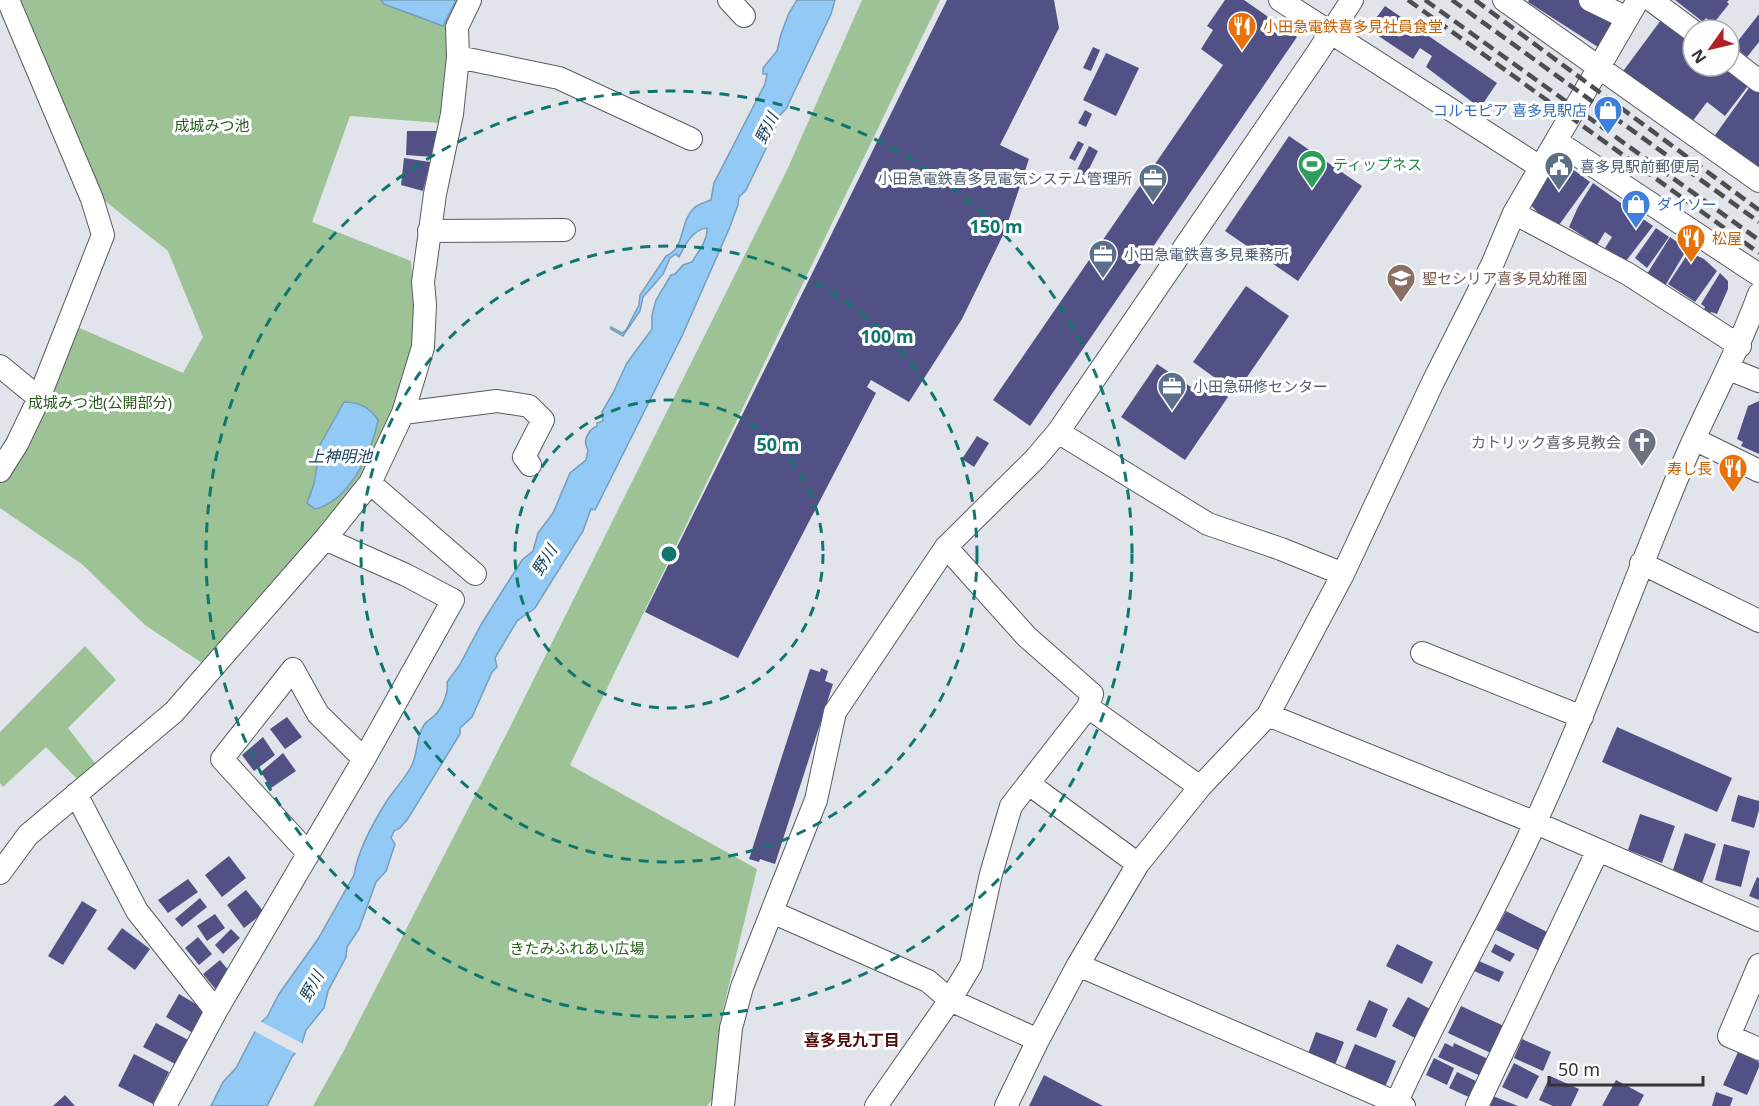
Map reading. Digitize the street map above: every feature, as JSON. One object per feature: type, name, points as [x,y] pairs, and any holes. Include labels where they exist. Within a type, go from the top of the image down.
[{"type":"street","points":[[0,873],[28,835],[174,712],[326,539],[370,483],[403,413],[423,347],[425,305],[423,282],[429,231],[452,114],[458,57],[457,27],[470,0]]},
{"type":"street","points":[[1280,0],[1540,167]]},
{"type":"street","points":[[723,1106],[731,1028],[742,987],[816,800],[835,712],[946,547],[1035,459],[1058,432],[1352,0]]},
{"type":"street","points":[[1504,0],[1759,181]]},
{"type":"street","points":[[1006,1106],[1078,965],[1138,864],[1200,787],[1268,715],[1343,574],[1433,382],[1492,265],[1514,213],[1633,9],[1590,0]]},
{"type":"street","points":[[1651,0],[1681,22]]},
{"type":"street","points":[[0,471],[17,444],[39,398],[103,235],[92,199],[6,8]]},
{"type":"street","points":[[458,57],[559,78],[691,139]]},
{"type":"street","points":[[1741,67],[1759,81]]},
{"type":"street","points":[[1556,141],[1759,275]]},
{"type":"street","points":[[1514,213],[1628,274],[1740,346]]},
{"type":"street","points":[[429,231],[564,230]]},
{"type":"street","points":[[1078,965],[1399,1105],[1536,823],[1582,717],[1641,563],[1694,439],[1740,346],[1759,294]]},
{"type":"street","points":[[0,366],[39,398]]},
{"type":"street","points":[[1729,369],[1759,381]]},
{"type":"street","points":[[403,413],[497,401],[529,406],[543,420],[524,457],[530,465]]},
{"type":"street","points":[[1058,432],[1208,524],[1281,549],[1343,574]]},
{"type":"street","points":[[1694,439],[1759,471]]},
{"type":"street","points":[[370,483],[475,573]]},
{"type":"street","points":[[165,1106],[216,1011],[364,759],[453,600],[406,575],[326,539]]},
{"type":"street","points":[[876,1106],[950,1000],[971,965],[991,874],[1011,806],[1088,707],[1092,694],[1027,637],[946,547]]},
{"type":"street","points":[[1641,563],[1759,621]]},
{"type":"street","points":[[1422,653],[1582,717]]},
{"type":"street","points":[[308,853],[222,759],[293,669],[318,714],[364,759]]},
{"type":"street","points":[[1088,707],[1200,787]]},
{"type":"street","points":[[1268,715],[1536,823],[1759,920]]},
{"type":"street","points":[[1029,784],[1138,864]]},
{"type":"street","points":[[76,794],[137,911],[216,1011]]},
{"type":"street","points":[[1477,1106],[1598,850]]},
{"type":"street","points":[[771,912],[809,926],[928,981],[950,1000],[1038,1040]]},
{"type":"street","points":[[1759,965],[1729,1036],[1759,1049]]},
{"type":"green space","name":"成城みつ池","points":[[16,0],[464,0],[440,123],[350,116],[312,222],[411,261],[417,361],[401,427],[214,671],[145,625],[83,565],[0,508],[0,471],[68,323],[183,373],[203,337],[168,251],[86,186]]},
{"type":"green space","name":"きたみふれあい広場","points":[[862,0],[940,0],[570,765],[757,869],[720,1022],[712,1100],[707,1106],[313,1106],[508,731],[787,170]]},
{"type":"green space","points":[[85,646],[116,680],[68,728],[98,767],[78,780],[46,747],[3,787],[0,783],[0,732]]},
{"type":"water","points":[[381,0],[456,0],[443,26],[384,4]]},
{"type":"water","name":"野川","points":[[797,0],[835,0],[831,14],[786,109],[780,115],[746,190],[739,197],[729,229],[682,336],[595,510],[591,509],[583,531],[535,608],[517,621],[495,658],[497,667],[492,672],[472,717],[460,728],[460,734],[407,820],[394,831],[391,838],[395,844],[386,871],[376,882],[359,929],[347,947],[346,957],[328,991],[324,1008],[306,1030],[301,1046],[292,1057],[267,1106],[211,1106],[223,1082],[236,1068],[259,1024],[267,1017],[279,994],[318,939],[354,875],[359,855],[372,826],[412,765],[421,729],[442,705],[447,691],[447,682],[459,666],[482,623],[522,560],[533,551],[538,533],[553,513],[570,473],[586,460],[587,436],[597,426],[597,423],[603,421],[602,412],[627,363],[652,329],[652,315],[656,300],[671,275],[683,265],[692,262],[702,246],[707,228],[694,234],[679,257],[676,254],[670,258],[663,274],[643,297],[640,311],[623,336],[611,329],[611,327],[622,333],[626,330],[639,305],[640,295],[666,256],[677,247],[689,214],[700,204],[711,200],[714,183],[765,84],[767,74],[763,74],[763,68],[777,51],[789,13]]},
{"type":"water","name":"上神明池","points":[[344,402],[359,404],[371,412],[378,420],[375,433],[364,461],[348,486],[327,504],[315,509],[307,503],[314,484],[317,465],[316,452]]},
{"type":"pier","points":[[258,1020],[305,1045],[304,1048],[297,1054],[252,1030]]},
{"type":"building","points":[[947,0],[1054,0],[1059,28],[1000,145],[1029,159],[1005,231],[962,319],[909,402],[871,380],[867,387],[876,393],[738,658],[645,612]]},
{"type":"building","points":[[1225,0],[1244,0],[1297,37],[1030,426],[993,400],[1223,65],[1201,49],[1213,30],[1207,26]]},
{"type":"building","points":[[1529,0],[1580,0],[1617,19],[1601,49],[1528,2]]},
{"type":"building","points":[[1675,0],[1729,0],[1727,2],[1729,4],[1718,18],[1698,18]]},
{"type":"building","points":[[1385,6],[1497,83],[1480,108],[1426,67],[1432,56],[1420,48],[1413,59],[1368,29]]},
{"type":"building","points":[[1759,14],[1759,42],[1747,57],[1741,52],[1741,37]]},
{"type":"building","points":[[1664,16],[1681,29],[1681,78],[1741,78],[1741,74],[1751,82],[1725,116],[1707,102],[1689,126],[1621,74]]},
{"type":"building","points":[[1093,47],[1100,50],[1091,71],[1083,68]]},
{"type":"building","points":[[1106,53],[1139,68],[1116,116],[1083,100]]},
{"type":"building","points":[[1751,85],[1759,91],[1759,169],[1713,138]]},
{"type":"building","points":[[1085,110],[1092,114],[1086,127],[1078,123]]},
{"type":"building","points":[[407,131],[438,131],[433,157],[406,155]]},
{"type":"building","points":[[1289,136],[1362,186],[1298,281],[1225,231]]},
{"type":"building","points":[[1078,141],[1084,144],[1075,161],[1069,158]]},
{"type":"building","points":[[1089,146],[1098,151],[1082,183],[1073,178]]},
{"type":"building","points":[[404,158],[430,162],[423,191],[401,185]]},
{"type":"building","name":"喜多見駅前郵便局","points":[[1560,160],[1590,182],[1559,225],[1542,217],[1528,202]]},
{"type":"building","points":[[1593,183],[1653,226],[1626,261],[1605,248],[1612,237],[1605,232],[1597,245],[1569,227]]},
{"type":"building","points":[[1656,228],[1669,237],[1647,268],[1635,258]]},
{"type":"building","points":[[1670,237],[1687,249],[1665,286],[1647,274]]},
{"type":"building","points":[[1689,252],[1704,259],[1717,271],[1695,302],[1668,284]]},
{"type":"building","points":[[1720,273],[1728,281],[1728,289],[1717,314],[1711,312],[1707,318],[1702,314],[1705,307],[1701,304]]},
{"type":"building","points":[[1246,286],[1289,316],[1236,393],[1193,362]]},
{"type":"building","points":[[1157,364],[1191,387],[1198,377],[1228,397],[1185,460],[1121,417]]},
{"type":"building","points":[[1759,401],[1759,454],[1741,446],[1743,442],[1737,439],[1748,406]]},
{"type":"building","points":[[977,436],[989,443],[974,467],[962,459]]},
{"type":"building","points":[[821,668],[828,671],[825,681],[833,684],[775,864],[760,859],[759,862],[749,859],[810,669],[820,672]]},
{"type":"building","points":[[287,717],[302,737],[285,749],[270,729]]},
{"type":"building","points":[[1617,727],[1732,778],[1717,812],[1602,762]]},
{"type":"building","points":[[263,737],[275,755],[254,771],[242,755]]},
{"type":"building","points":[[283,753],[296,771],[271,788],[261,772]]},
{"type":"building","points":[[1738,795],[1759,801],[1754,828],[1731,821]]},
{"type":"building","points":[[1640,814],[1675,826],[1662,863],[1628,850]]},
{"type":"building","points":[[1685,833],[1716,844],[1702,883],[1672,873]]},
{"type":"building","points":[[1724,844],[1750,851],[1741,887],[1715,880]]},
{"type":"building","points":[[229,856],[246,878],[222,897],[205,875]]},
{"type":"building","points":[[1757,877],[1759,878],[1759,900],[1749,896]]},
{"type":"building","points":[[188,879],[198,892],[168,913],[158,900]]},
{"type":"building","points":[[246,890],[264,912],[244,928],[227,905]]},
{"type":"building","points":[[200,898],[207,907],[182,927],[175,919]]},
{"type":"building","points":[[82,901],[97,910],[63,965],[48,956]]},
{"type":"building","points":[[1506,911],[1553,935],[1544,953],[1496,930]]},
{"type":"building","points":[[215,914],[225,928],[207,941],[197,926]]},
{"type":"building","points":[[122,928],[150,949],[135,970],[107,949]]},
{"type":"building","points":[[231,929],[240,938],[223,954],[215,945]]},
{"type":"building","points":[[198,937],[212,954],[199,965],[185,948]]},
{"type":"building","points":[[1397,944],[1433,962],[1422,984],[1386,966]]},
{"type":"building","points":[[1495,944],[1515,954],[1510,962],[1491,952]]},
{"type":"building","points":[[220,960],[234,977],[217,991],[203,974]]},
{"type":"building","points":[[1479,961],[1504,972],[1499,982],[1474,971]]},
{"type":"building","points":[[179,994],[211,1013],[198,1036],[166,1017]]},
{"type":"building","points":[[1408,997],[1430,1009],[1415,1038],[1392,1026]]},
{"type":"building","points":[[1369,1000],[1388,1009],[1376,1038],[1356,1030]]},
{"type":"building","points":[[1461,1006],[1506,1027],[1493,1054],[1448,1033]]},
{"type":"building","points":[[156,1023],[192,1042],[179,1066],[143,1047]]},
{"type":"building","points":[[1316,1032],[1344,1042],[1333,1070],[1306,1059]]},
{"type":"building","points":[[1522,1039],[1551,1052],[1543,1071],[1514,1058]]},
{"type":"building","points":[[1445,1043],[1453,1047],[1454,1043],[1488,1059],[1481,1076],[1438,1057]]},
{"type":"building","points":[[1355,1044],[1396,1061],[1383,1092],[1342,1075]]},
{"type":"building","points":[[1738,1052],[1759,1062],[1747,1095],[1723,1085]]},
{"type":"building","points":[[134,1054],[169,1072],[153,1104],[118,1086]]},
{"type":"building","points":[[1434,1058],[1454,1068],[1447,1085],[1426,1075]]},
{"type":"building","points":[[1514,1063],[1539,1076],[1527,1099],[1502,1087]]},
{"type":"building","points":[[1457,1072],[1480,1083],[1473,1099],[1449,1088]]},
{"type":"building","points":[[1044,1075],[1103,1106],[1029,1106]]},
{"type":"building","points":[[1550,1076],[1579,1089],[1571,1106],[1553,1106],[1539,1100]]},
{"type":"building","points":[[1616,1080],[1644,1095],[1638,1106],[1602,1106]]},
{"type":"building","points":[[1716,1092],[1733,1098],[1730,1106],[1712,1106]]},
{"type":"building","points":[[65,1095],[75,1106],[53,1106]]},
{"type":"building","points":[[1493,1096],[1518,1106],[1489,1106]]},
{"type":"railway","points":[[1408,0],[1759,253]]},
{"type":"railway","points":[[1425,0],[1759,240]]},
{"type":"railway","points":[[1452,0],[1759,222]]},
{"type":"railway","points":[[1475,0],[1759,210]]},
{"type":"place","name":"小田急電鉄喜多見社員食堂","points":[[1242,52]]},
{"type":"place","name":"コルモピア 喜多見駅店","points":[[1608,136]]},
{"type":"place","name":"ティップネス","points":[[1312,190]]},
{"type":"place","name":"喜多見駅前郵便局","points":[[1559,192]]},
{"type":"place","name":"小田急電鉄喜多見電気システム管理所","points":[[1153,204]]},
{"type":"place","name":"ダイソー","points":[[1636,230]]},
{"type":"place","name":"松屋","points":[[1691,264]]},
{"type":"place","name":"小田急電鉄喜多見乗務所","points":[[1103,280]]},
{"type":"place","name":"聖セシリア喜多見幼稚園","points":[[1401,304]]},
{"type":"place","name":"小田急研修センター","points":[[1172,412]]},
{"type":"place","name":"カトリック喜多見教会","points":[[1642,468]]},
{"type":"place","name":"寿し長","points":[[1733,494]]},
{"type":"district","name":"喜多見九丁目","points":[[852,1040]]},
{"type":"park label","name":"成城みつ池(公開部分)","points":[[100,402]]}]
